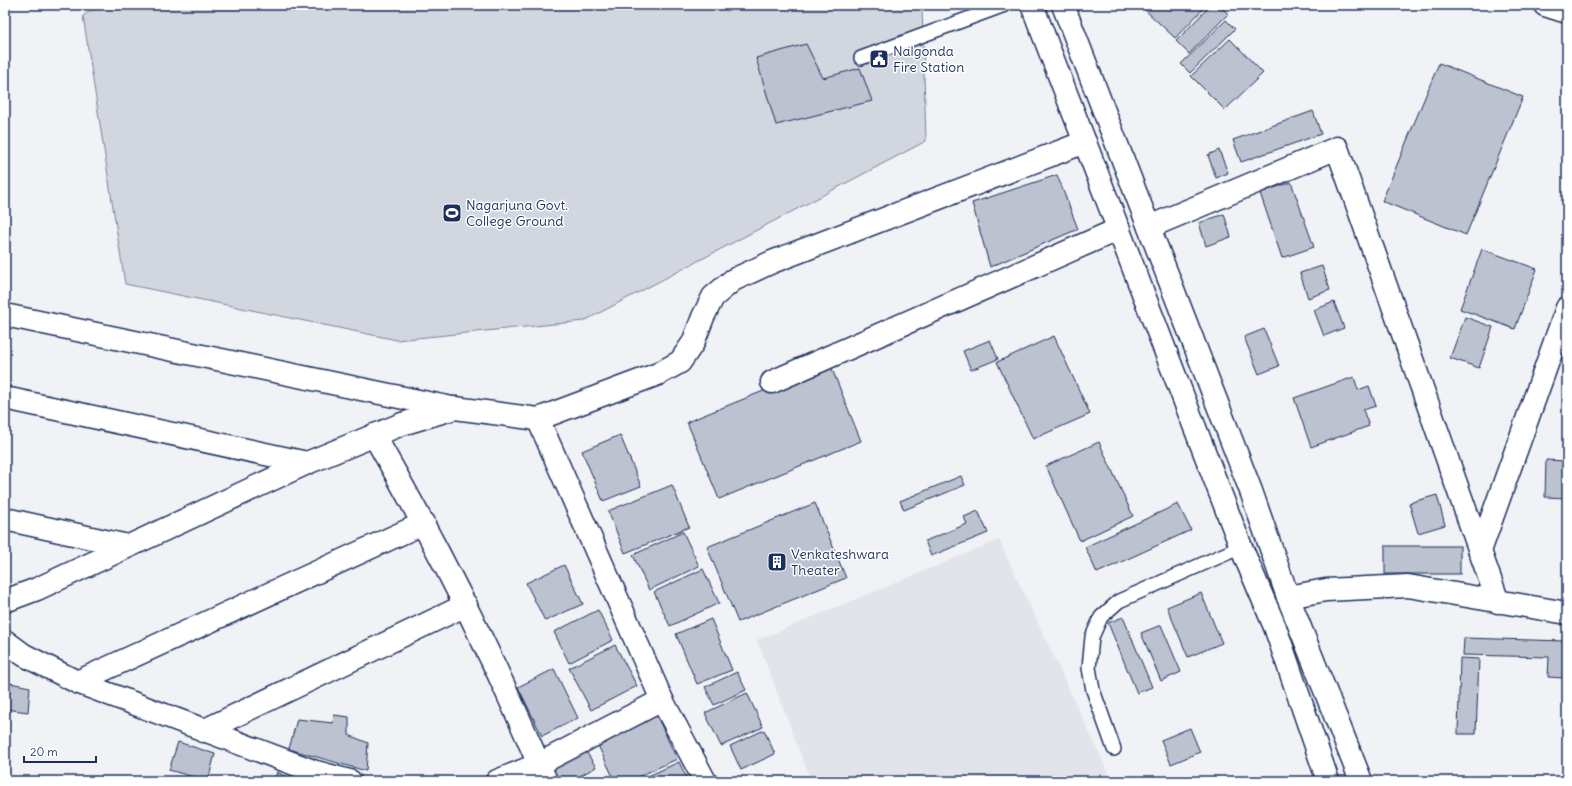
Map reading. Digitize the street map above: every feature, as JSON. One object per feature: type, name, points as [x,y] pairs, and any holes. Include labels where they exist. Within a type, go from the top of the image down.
[{"type":"street","points":[[1032,5],[1241,547],[1275,627],[1328,781]]},
{"type":"street","points":[[1063,5],[1252,491],[1288,597],[1361,781]]},
{"type":"street","points":[[1545,5],[1567,12]]},
{"type":"street","points":[[5,315],[455,408],[538,419],[658,374],[680,362],[693,343],[703,317],[714,296],[733,280],[772,262],[1085,142]]},
{"type":"street","points":[[1149,228],[1337,148],[1498,602]]},
{"type":"street","points":[[772,382],[1119,230]]},
{"type":"street","points":[[1480,551],[1567,308]]},
{"type":"street","points":[[5,398],[307,463]]},
{"type":"street","points":[[5,601],[36,589],[307,463],[402,424],[455,408]]},
{"type":"street","points":[[538,419],[662,700],[704,781]]},
{"type":"street","points":[[374,436],[424,523],[466,605],[542,773]]},
{"type":"street","points":[[5,519],[128,546]]},
{"type":"street","points":[[77,682],[424,523]]},
{"type":"street","points":[[1288,597],[1326,590],[1408,586],[1567,613]]},
{"type":"street","points":[[203,731],[466,605]]},
{"type":"street","points":[[5,641],[24,655],[77,682],[203,731],[313,771],[350,781]]},
{"type":"street","points":[[497,781],[542,773],[662,700]]},
{"type":"lane","points":[[861,58],[1005,5]]},
{"type":"lane","points":[[1114,749],[1093,690],[1089,668],[1092,637],[1101,617],[1119,601],[1241,547]]},
{"type":"shaded area","name":"Nagarjuna Govt. College Ground","points":[[99,5],[922,5],[926,141],[584,321],[397,340],[125,284],[83,16]]},
{"type":"shaded area","points":[[999,540],[1112,781],[811,781],[757,640]]},
{"type":"building","points":[[1147,5],[1207,5],[1175,38],[1144,9]]},
{"type":"building","points":[[1211,5],[1219,5],[1228,14],[1189,54],[1176,41]]},
{"type":"building","points":[[1226,20],[1235,29],[1190,73],[1181,64]]},
{"type":"building","points":[[1230,39],[1263,73],[1225,110],[1191,76]]},
{"type":"building","points":[[806,44],[823,78],[860,68],[872,101],[776,125],[756,58]]},
{"type":"building","points":[[1439,63],[1523,97],[1466,235],[1382,201]]},
{"type":"building","points":[[1313,111],[1321,134],[1241,162],[1233,140]]},
{"type":"building","points":[[1219,150],[1228,173],[1216,178],[1208,155]]},
{"type":"building","points":[[1057,175],[1078,229],[990,267],[972,203]]},
{"type":"building","points":[[1291,182],[1314,247],[1282,258],[1260,193]]},
{"type":"building","points":[[1224,214],[1231,237],[1206,246],[1199,223]]},
{"type":"building","points":[[1482,249],[1537,269],[1515,329],[1460,309]]},
{"type":"building","points":[[1322,266],[1330,290],[1308,298],[1300,273]]},
{"type":"building","points":[[1334,302],[1344,328],[1324,336],[1314,310]]},
{"type":"building","points":[[1465,317],[1493,327],[1479,368],[1450,358]]},
{"type":"building","points":[[1264,329],[1279,366],[1259,374],[1244,337]]},
{"type":"building","points":[[1054,336],[1090,414],[1033,439],[997,362]]},
{"type":"building","points":[[990,340],[998,359],[971,370],[963,351]]},
{"type":"building","points":[[830,364],[861,441],[719,499],[687,422]]},
{"type":"building","points":[[1354,377],[1358,390],[1369,386],[1376,406],[1363,410],[1369,426],[1311,447],[1294,398]]},
{"type":"building","points":[[620,435],[641,486],[603,501],[582,451]]},
{"type":"building","points":[[1099,442],[1133,516],[1080,541],[1046,466]]},
{"type":"building","points":[[1546,460],[1567,461],[1567,498],[1545,497]]},
{"type":"building","points":[[961,476],[965,485],[904,510],[900,501]]},
{"type":"building","points":[[672,485],[689,527],[625,553],[608,511]]},
{"type":"building","points":[[1437,495],[1445,525],[1418,533],[1409,503]]},
{"type":"building","name":"Venkateshwara Theater","points":[[815,503],[846,578],[738,622],[707,547]]},
{"type":"building","points":[[1178,504],[1191,530],[1097,573],[1085,547]]},
{"type":"building","points":[[978,511],[988,533],[931,556],[925,541],[967,524],[964,517]]},
{"type":"building","points":[[683,532],[699,566],[649,590],[633,555]]},
{"type":"building","points":[[1385,546],[1460,546],[1460,574],[1385,574]]},
{"type":"building","points":[[564,565],[583,604],[545,621],[526,583]]},
{"type":"building","points":[[703,569],[719,603],[670,626],[654,592]]},
{"type":"building","points":[[1201,593],[1222,643],[1188,657],[1167,607]]},
{"type":"building","points":[[598,610],[613,640],[569,663],[554,632]]},
{"type":"building","points":[[1123,617],[1152,687],[1137,693],[1108,623]]},
{"type":"building","points":[[711,619],[732,670],[697,684],[676,634]]},
{"type":"building","points":[[1161,625],[1181,672],[1161,681],[1141,633]]},
{"type":"building","points":[[1464,638],[1565,641],[1563,678],[1548,677],[1549,657],[1463,655]]},
{"type":"building","points":[[615,645],[637,686],[591,710],[569,668]]},
{"type":"building","points":[[1460,658],[1479,659],[1476,734],[1458,734]]},
{"type":"building","points":[[554,669],[578,718],[542,736],[518,687]]},
{"type":"building","points":[[737,672],[746,690],[714,705],[705,687]]},
{"type":"building","points":[[5,682],[30,687],[28,712],[5,709]]},
{"type":"building","points":[[747,693],[763,727],[721,746],[705,713]]},
{"type":"building","points":[[656,714],[677,759],[629,781],[615,781],[596,741]]},
{"type":"building","points":[[334,715],[349,717],[349,735],[368,743],[366,771],[289,749],[297,719],[333,723]]},
{"type":"building","points":[[1190,728],[1200,752],[1171,764],[1161,740]]},
{"type":"building","points":[[764,730],[775,754],[741,770],[730,746]]},
{"type":"building","points":[[178,742],[215,754],[208,781],[169,770]]},
{"type":"building","points":[[585,750],[596,767],[571,781],[556,781],[550,768]]},
{"type":"building","points":[[679,762],[688,781],[637,781]]},
{"type":"building","points":[[277,772],[290,779],[289,781],[274,781]]},
{"type":"place","name":"Nalgonda Fire Station","points":[[879,59]]},
{"type":"place","name":"Nagarjuna Govt. College Ground","points":[[452,213]]},
{"type":"place","name":"Venkateshwara Theater","points":[[777,562]]}]
